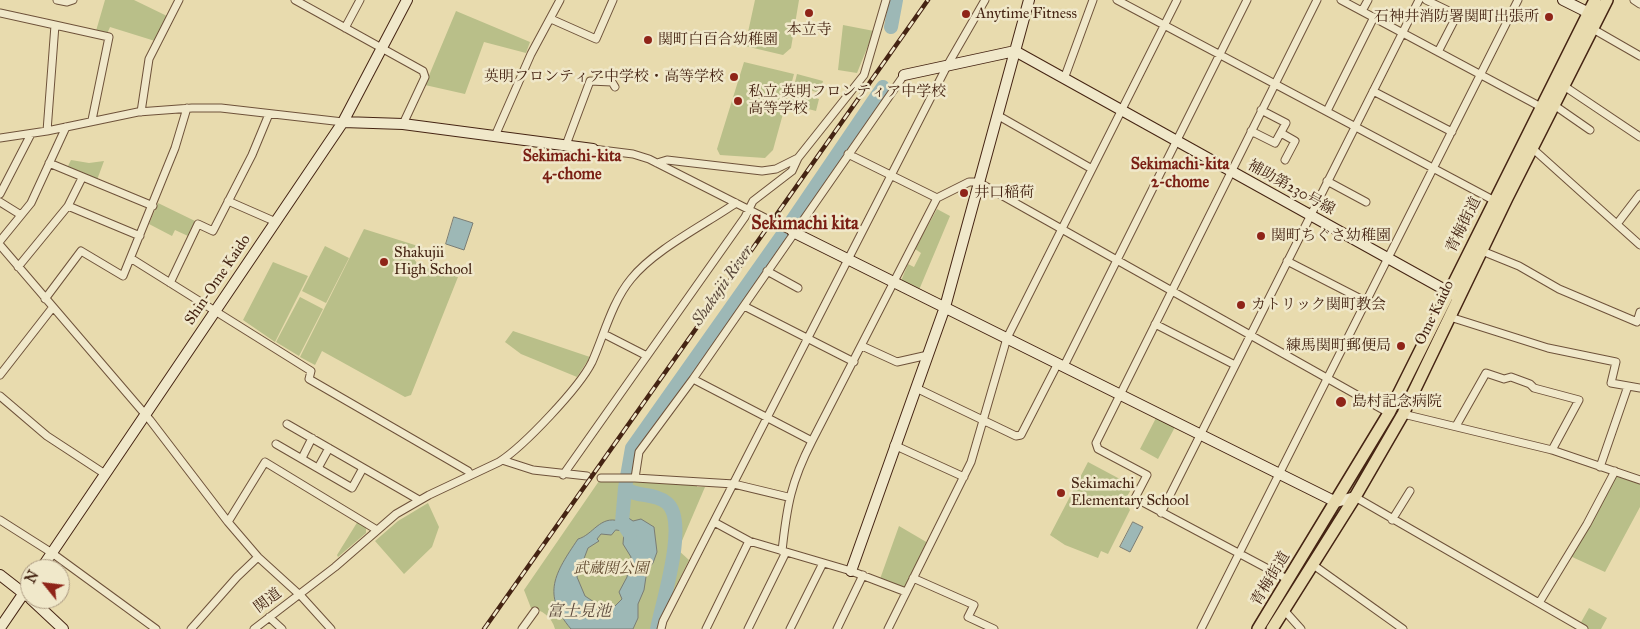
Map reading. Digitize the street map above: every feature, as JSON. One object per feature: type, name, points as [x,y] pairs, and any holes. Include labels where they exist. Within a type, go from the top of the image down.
[{"type":"main road","name":"Ome Kaido","points":[[1272,629],[1355,497],[1403,414],[1532,148],[1593,29],[1595,0]]},
{"type":"main road","name":"Ome Kaido","points":[[1593,16],[1607,0]]},
{"type":"main road","name":"青梅街道","points":[[1258,629],[1389,413],[1493,200],[1541,107],[1593,16]]},
{"type":"street","points":[[57,0],[67,2],[72,0]]},
{"type":"street","points":[[141,112],[149,59],[180,0]]},
{"type":"street","points":[[295,0],[426,73],[403,124]]},
{"type":"street","points":[[345,28],[360,0]]},
{"type":"street","name":"Shin-Ome Kaido","points":[[48,559],[343,122],[406,0]]},
{"type":"street","points":[[495,136],[531,54],[560,0]]},
{"type":"street","points":[[551,19],[596,39],[613,0]]},
{"type":"street","points":[[563,475],[757,196],[792,171],[798,158],[864,75],[886,0]]},
{"type":"street","points":[[662,629],[663,620],[807,338],[947,66],[984,0]]},
{"type":"street","points":[[851,571],[894,445],[945,307],[1029,0]]},
{"type":"street","points":[[1064,79],[1093,0]]},
{"type":"street","points":[[1117,0],[1493,200]]},
{"type":"street","points":[[888,629],[964,477],[984,419],[1007,338],[1177,0]]},
{"type":"street","points":[[916,388],[1016,436],[1021,435],[1117,260],[1247,0]]},
{"type":"street","points":[[1289,580],[1135,498],[1148,475],[1098,449],[1096,443],[1317,0]]},
{"type":"street","points":[[1341,0],[1541,107]]},
{"type":"street","points":[[1362,11],[1368,0]]},
{"type":"street","points":[[1161,512],[1419,0]]},
{"type":"street","points":[[1426,0],[1453,13],[1455,19],[1438,52]]},
{"type":"street","points":[[1201,629],[1518,0]]},
{"type":"street","points":[[1563,0],[1593,16]]},
{"type":"street","points":[[1634,0],[1640,4]]},
{"type":"street","points":[[0,13],[109,37],[92,120]]},
{"type":"street","points":[[1327,111],[1374,17]]},
{"type":"street","points":[[47,131],[55,25]]},
{"type":"street","points":[[1593,29],[1640,56]]},
{"type":"street","points":[[633,478],[640,452],[744,306],[792,232],[904,75],[1015,51]]},
{"type":"street","name":"補助第230号線","points":[[1015,51],[1460,298]]},
{"type":"street","points":[[566,145],[590,81],[612,82],[615,87]]},
{"type":"street","points":[[1564,86],[1640,137]]},
{"type":"street","points":[[1373,91],[1452,132]]},
{"type":"street","points":[[1554,105],[1590,130]]},
{"type":"street","points":[[45,299],[81,251],[124,276],[175,148],[187,108]]},
{"type":"street","points":[[0,138],[31,134],[92,120],[141,112],[187,108],[221,108],[343,122],[403,124],[633,154],[657,163],[1336,502],[1355,497],[1584,629]]},
{"type":"street","points":[[1251,131],[1275,143],[1286,123],[1261,110]]},
{"type":"street","points":[[170,283],[198,224],[213,231],[269,114]]},
{"type":"street","points":[[997,115],[1092,169]]},
{"type":"street","points":[[66,127],[31,203],[0,243],[45,299],[145,414],[228,522],[258,557],[299,595],[331,629]]},
{"type":"street","points":[[1281,133],[1295,140],[1285,160]]},
{"type":"street","points":[[0,194],[31,134]]},
{"type":"street","points":[[1532,148],[1640,245]]},
{"type":"street","points":[[848,154],[937,198]]},
{"type":"street","points":[[657,163],[667,160],[762,171],[776,168],[798,158]]},
{"type":"street","points":[[49,163],[153,206]]},
{"type":"street","points":[[18,267],[68,206],[82,178]]},
{"type":"street","points":[[748,629],[784,551],[788,496],[798,468],[937,198],[969,182],[978,182],[1389,413]]},
{"type":"street","points":[[1327,182],[1366,202]]},
{"type":"street","points":[[1617,224],[1639,196]]},
{"type":"street","points":[[228,201],[276,222]]},
{"type":"street","points":[[0,202],[21,215]]},
{"type":"street","points":[[586,476],[563,475],[533,470],[502,460],[548,416],[585,375],[626,286],[644,264],[736,204]]},
{"type":"street","points":[[68,206],[140,236]]},
{"type":"street","points":[[1482,251],[1518,266],[1559,289],[1636,322],[1640,312]]},
{"type":"street","points":[[132,259],[311,371],[309,379],[468,471],[470,474]]},
{"type":"street","points":[[1287,262],[1367,302]]},
{"type":"street","points":[[767,271],[798,288]]},
{"type":"street","points":[[744,306],[854,362]]},
{"type":"street","points":[[0,375],[53,307]]},
{"type":"street","points":[[1450,316],[1548,348],[1616,362],[1610,383],[1640,388]]},
{"type":"street","points":[[1155,324],[1235,365]]},
{"type":"street","points":[[604,334],[647,356]]},
{"type":"street","points":[[862,346],[897,362],[928,355]]},
{"type":"street","points":[[1456,426],[1486,373],[1504,379],[1511,378],[1530,384],[1534,388],[1579,400],[1552,450]]},
{"type":"street","points":[[693,379],[812,441]]},
{"type":"street","points":[[1600,467],[1628,386]]},
{"type":"street","points":[[0,396],[47,436],[105,474]]},
{"type":"street","points":[[1403,414],[1552,450],[1640,480]]},
{"type":"street","points":[[287,424],[419,500]]},
{"type":"street","points":[[302,458],[312,438]]},
{"type":"street","points":[[276,444],[352,488],[363,468]]},
{"type":"street","points":[[894,445],[964,477]]},
{"type":"street","points":[[318,468],[329,448]]},
{"type":"street","name":"関道","points":[[254,629],[299,595],[396,514],[470,474],[502,460]]},
{"type":"street","points":[[228,522],[266,462],[377,530]]},
{"type":"street","points":[[1540,603],[1615,471]]},
{"type":"street","points":[[601,478],[734,484],[788,496]]},
{"type":"street","points":[[1392,520],[1410,491]]},
{"type":"street","points":[[0,520],[52,553],[156,629]]},
{"type":"street","points":[[714,522],[749,541],[851,571],[906,592]]},
{"type":"street","points":[[706,629],[749,541]]},
{"type":"street","points":[[191,629],[237,576],[258,557]]},
{"type":"street","points":[[790,629],[823,563]]},
{"type":"street","points":[[1312,564],[1403,629]]},
{"type":"street","points":[[0,575],[20,588]]},
{"type":"street","points":[[837,629],[863,575]]},
{"type":"street","points":[[913,578],[974,605],[968,618],[994,629]]},
{"type":"street","points":[[0,628],[20,605]]},
{"type":"street","points":[[44,609],[63,629]]},
{"type":"street","points":[[1284,610],[1301,629]]},
{"type":"street","points":[[522,629],[536,611]]},
{"type":"street","points":[[269,617],[282,629]]},
{"type":"green space","points":[[105,0],[134,0],[167,16],[155,41],[110,27],[107,34],[96,31]]},
{"type":"green space","points":[[755,0],[799,0],[791,48],[783,55],[745,46]]},
{"type":"green space","points":[[456,11],[530,42],[526,53],[484,42],[465,94],[425,85]]},
{"type":"green space","points":[[843,25],[874,31],[857,73],[838,70]]},
{"type":"green space","points":[[744,62],[794,74],[773,150],[765,158],[720,155],[717,149]]},
{"type":"green space","points":[[797,74],[823,81],[820,93],[794,86]]},
{"type":"green space","points":[[792,92],[819,99],[816,111],[789,104]]},
{"type":"green space","points":[[71,160],[89,163],[104,161],[97,180],[67,168]]},
{"type":"green space","points":[[158,203],[195,221],[188,236],[175,230],[172,236],[149,224]]},
{"type":"green space","points":[[937,209],[950,216],[919,290],[901,281],[908,264],[914,267],[921,253],[915,249]]},
{"type":"green space","points":[[364,229],[418,246],[414,259],[419,266],[458,277],[411,395],[405,397],[322,351],[315,365],[300,357]]},
{"type":"green space","points":[[325,246],[349,258],[326,303],[302,291]]},
{"type":"green space","points":[[273,262],[308,276],[275,342],[243,320]]},
{"type":"green space","points":[[300,297],[323,309],[299,356],[276,342]]},
{"type":"green space","points":[[513,331],[590,357],[577,377],[521,354],[505,342]]},
{"type":"green space","points":[[1156,418],[1175,427],[1158,459],[1140,449]]},
{"type":"green space","points":[[1088,462],[1133,486],[1125,500],[1130,510],[1108,554],[1101,551],[1098,558],[1065,545],[1050,535]]},
{"type":"green space","points":[[1616,475],[1640,483],[1640,507],[1605,572],[1570,556]]},
{"type":"green space","name":"武蔵関公園","points":[[599,481],[697,484],[697,487],[705,487],[678,550],[689,560],[654,629],[555,629],[552,621],[546,615],[539,610],[531,608],[524,590]]},
{"type":"green space","points":[[428,503],[439,527],[432,547],[404,574],[375,541],[398,521]]},
{"type":"green space","points":[[358,521],[366,527],[366,533],[338,557],[337,555]]},
{"type":"green space","points":[[899,526],[928,543],[904,588],[880,579]]},
{"type":"green space","points":[[1589,608],[1607,618],[1601,629],[1589,629],[1580,624]]},
{"type":"water","points":[[454,217],[473,223],[464,250],[446,244]]},
{"type":"water","name":"富士見池","points":[[627,517],[633,521],[641,519],[654,527],[657,552],[653,563],[647,570],[644,590],[638,604],[638,618],[633,629],[571,629],[556,605],[554,594],[558,573],[578,539],[602,523],[612,520],[619,521]],"holes":[[[616,530],[624,531],[623,544],[631,557],[627,577],[619,592],[622,599],[615,606],[603,608],[585,596],[577,577],[588,548],[599,541],[597,539],[601,534],[611,535]]]},
{"type":"water","points":[[1133,522],[1143,527],[1130,552],[1120,547]]},
{"type":"waterway","name":"Shakujii River","points":[[891,27],[896,0]]},
{"type":"waterway","name":"Shakujii River","points":[[630,534],[622,522],[625,488],[632,448],[781,237],[883,87]]},
{"type":"waterway","name":"Shakujii River","points":[[625,488],[635,493],[657,497],[667,503],[673,513],[675,544],[657,629]]},
{"type":"railway","points":[[484,629],[928,0]]},
{"type":"place","name":"本立寺","points":[[809,13]]},
{"type":"place","name":"Anytime Fitness","points":[[966,14]]},
{"type":"place","name":"石神井消防署関町出張所","points":[[1549,17]]},
{"type":"place","name":"関町白百合幼稚園","points":[[648,40]]},
{"type":"place","name":"英明フロンティア中学校・高等学校","points":[[734,77]]},
{"type":"place","name":"私立 英明フロンティア中学校 高等学校","points":[[738,101]]},
{"type":"place","name":"井口稲荷","points":[[964,193]]},
{"type":"place","name":"関町ちぐさ幼稚園","points":[[1261,236]]},
{"type":"place","name":"Shakujii High School","points":[[384,262]]},
{"type":"place","name":"カトリック関町教会","points":[[1241,305]]},
{"type":"place","name":"練馬関町郵便局","points":[[1401,346]]},
{"type":"place","name":"島村記念病院","points":[[1341,402]]},
{"type":"place","name":"Sekimachi Elementary School","points":[[1061,493]]},
{"type":"district","name":"Sekimachi-kita 4-chome","points":[[572,166]]},
{"type":"district","name":"Sekimachi-kita 2-chome","points":[[1180,174]]},
{"type":"district","name":"Sekimachi kita","points":[[805,225]]}]
